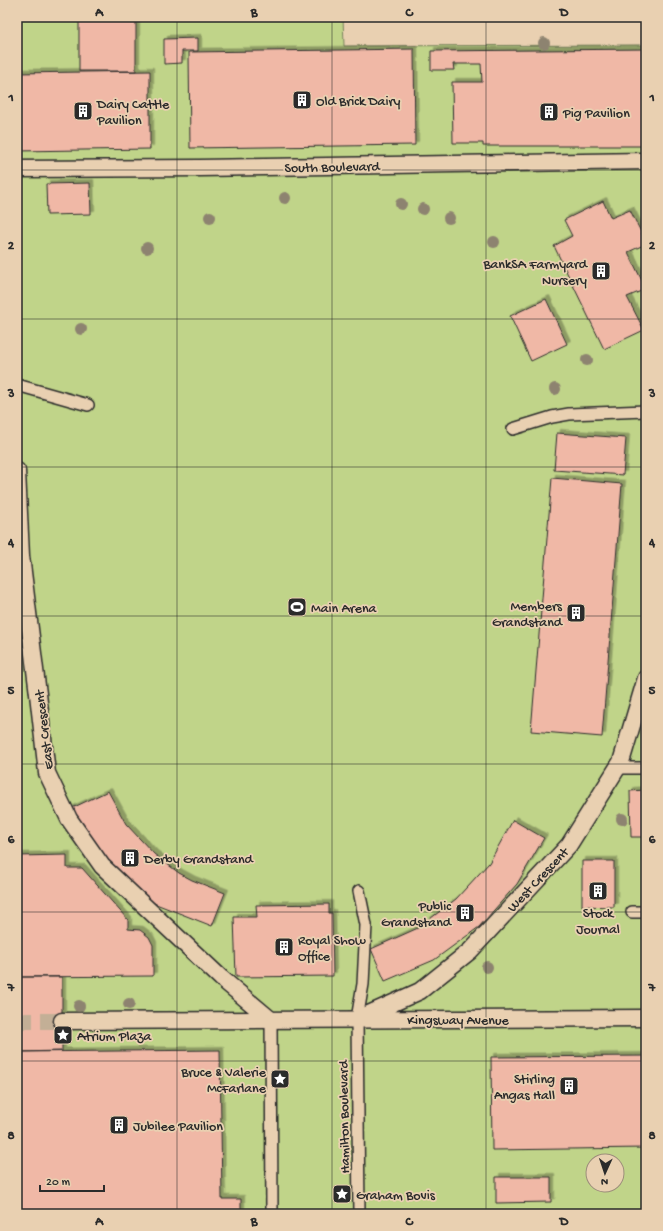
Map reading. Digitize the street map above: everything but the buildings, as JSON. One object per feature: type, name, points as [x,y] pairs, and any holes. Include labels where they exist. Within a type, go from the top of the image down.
[{"type":"street","name":"South Boulevard","points":[[17,169],[200,168],[646,161]]},
{"type":"street","name":"East Crescent","points":[[17,471],[19,556],[47,773],[69,819],[102,866],[221,978],[270,1020]]},
{"type":"street","name":"West Crescent","points":[[357,1019],[420,991],[470,951],[569,845],[621,762],[646,678]]},
{"type":"street","name":"Kingsway Avenue","points":[[62,1021],[646,1018]]},
{"type":"lane","points":[[17,385],[88,405]]},
{"type":"lane","points":[[514,429],[552,417],[570,414],[646,411]]},
{"type":"lane","points":[[618,768],[646,768]]},
{"type":"lane","name":"Hamilton Boulevard","points":[[359,891],[366,925],[363,984],[357,1019],[359,1214]]},
{"type":"lane","points":[[632,912],[646,912]]},
{"type":"lane","points":[[270,1020],[272,1214]]},
{"type":"green space","points":[[17,17],[343,17],[344,46],[646,45],[646,1214],[17,1214]]},
{"type":"tunnel","points":[[17,1021],[62,1021]]},
{"type":"place","name":"Old Brick Dairy","points":[[302,100]]},
{"type":"place","name":"Dairy Cattle Pavilion","points":[[83,111]]},
{"type":"place","name":"Pig Pavilion","points":[[549,112]]},
{"type":"place","name":"BankSA Farmyard Nursery","points":[[601,271]]},
{"type":"place","name":"Main Arena","points":[[297,607]]},
{"type":"place","name":"Members Grandstand","points":[[576,613]]},
{"type":"place","name":"Derby Grandstand","points":[[130,858]]},
{"type":"place","name":"Stock Journal","points":[[598,891]]},
{"type":"place","name":"Public Grandstand","points":[[465,913]]},
{"type":"place","name":"Royal Show Office","points":[[284,947]]},
{"type":"place","name":"Atrium Plaza","points":[[63,1035]]},
{"type":"place","name":"Bruce & Valerie McFarlane","points":[[280,1079]]},
{"type":"place","name":"Stirling Angas Hall","points":[[569,1086]]},
{"type":"place","name":"Jubilee Pavilion","points":[[119,1125]]},
{"type":"place","name":"Graham Bovis","points":[[342,1194]]}]
